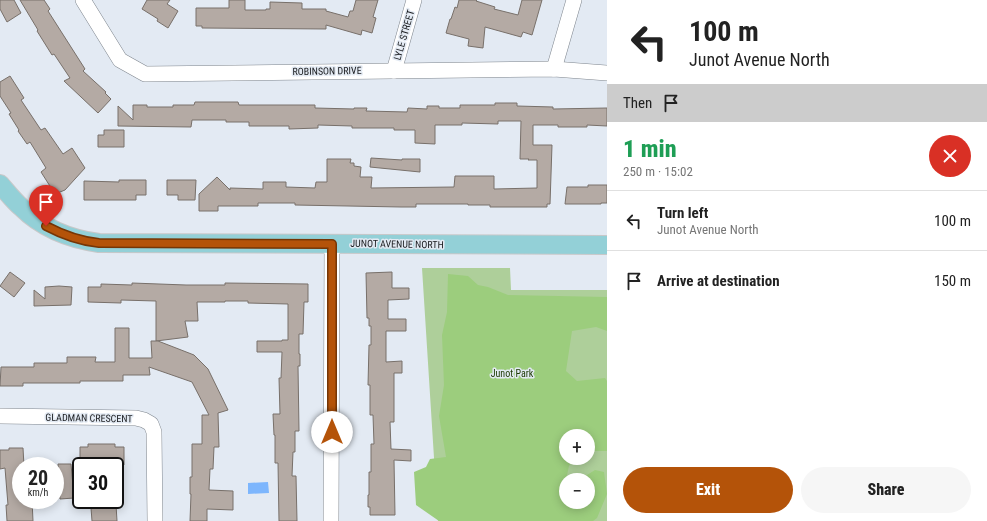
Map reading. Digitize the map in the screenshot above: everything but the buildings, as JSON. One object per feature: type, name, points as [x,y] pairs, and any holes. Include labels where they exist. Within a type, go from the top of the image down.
[{"type":"main road","name":"JUNOT AVENUE NORTH","points":[[0,184],[22,208],[46,226],[66,236],[99,243],[607,245]]},
{"type":"street","name":"ROBINSON DRIVE","points":[[83,0],[120,60],[145,74],[554,69],[607,73]]},
{"type":"street","name":"LYLE STREET","points":[[394,70],[414,0]]},
{"type":"street","points":[[554,69],[574,0]]},
{"type":"street","points":[[331,521],[332,244]]},
{"type":"street","name":"GLADMAN CRESCENT","points":[[0,416],[136,418],[152,424],[154,430],[155,521]]},
{"type":"green space","name":"Junot Park","points":[[422,268],[510,268],[511,290],[607,290],[607,521],[438,521]]},
{"type":"green space","name":"Junot Park","points":[[448,274],[468,276],[478,285],[488,287],[508,295],[607,297],[607,331],[596,327],[572,331],[566,371],[577,381],[605,378],[607,381],[607,451],[595,451],[595,429],[559,429],[559,465],[570,465],[567,473],[559,473],[559,509],[595,509],[595,473],[590,473],[595,470],[604,472],[607,494],[597,518],[593,521],[439,521],[416,505],[414,472],[426,467],[430,459],[446,457],[439,416],[444,385],[442,335],[447,312]]},
{"type":"water","points":[[268,482],[269,493],[248,494],[248,483]]},
{"type":"route","points":[[46,226],[66,236],[99,243],[332,244],[332,432]]}]
